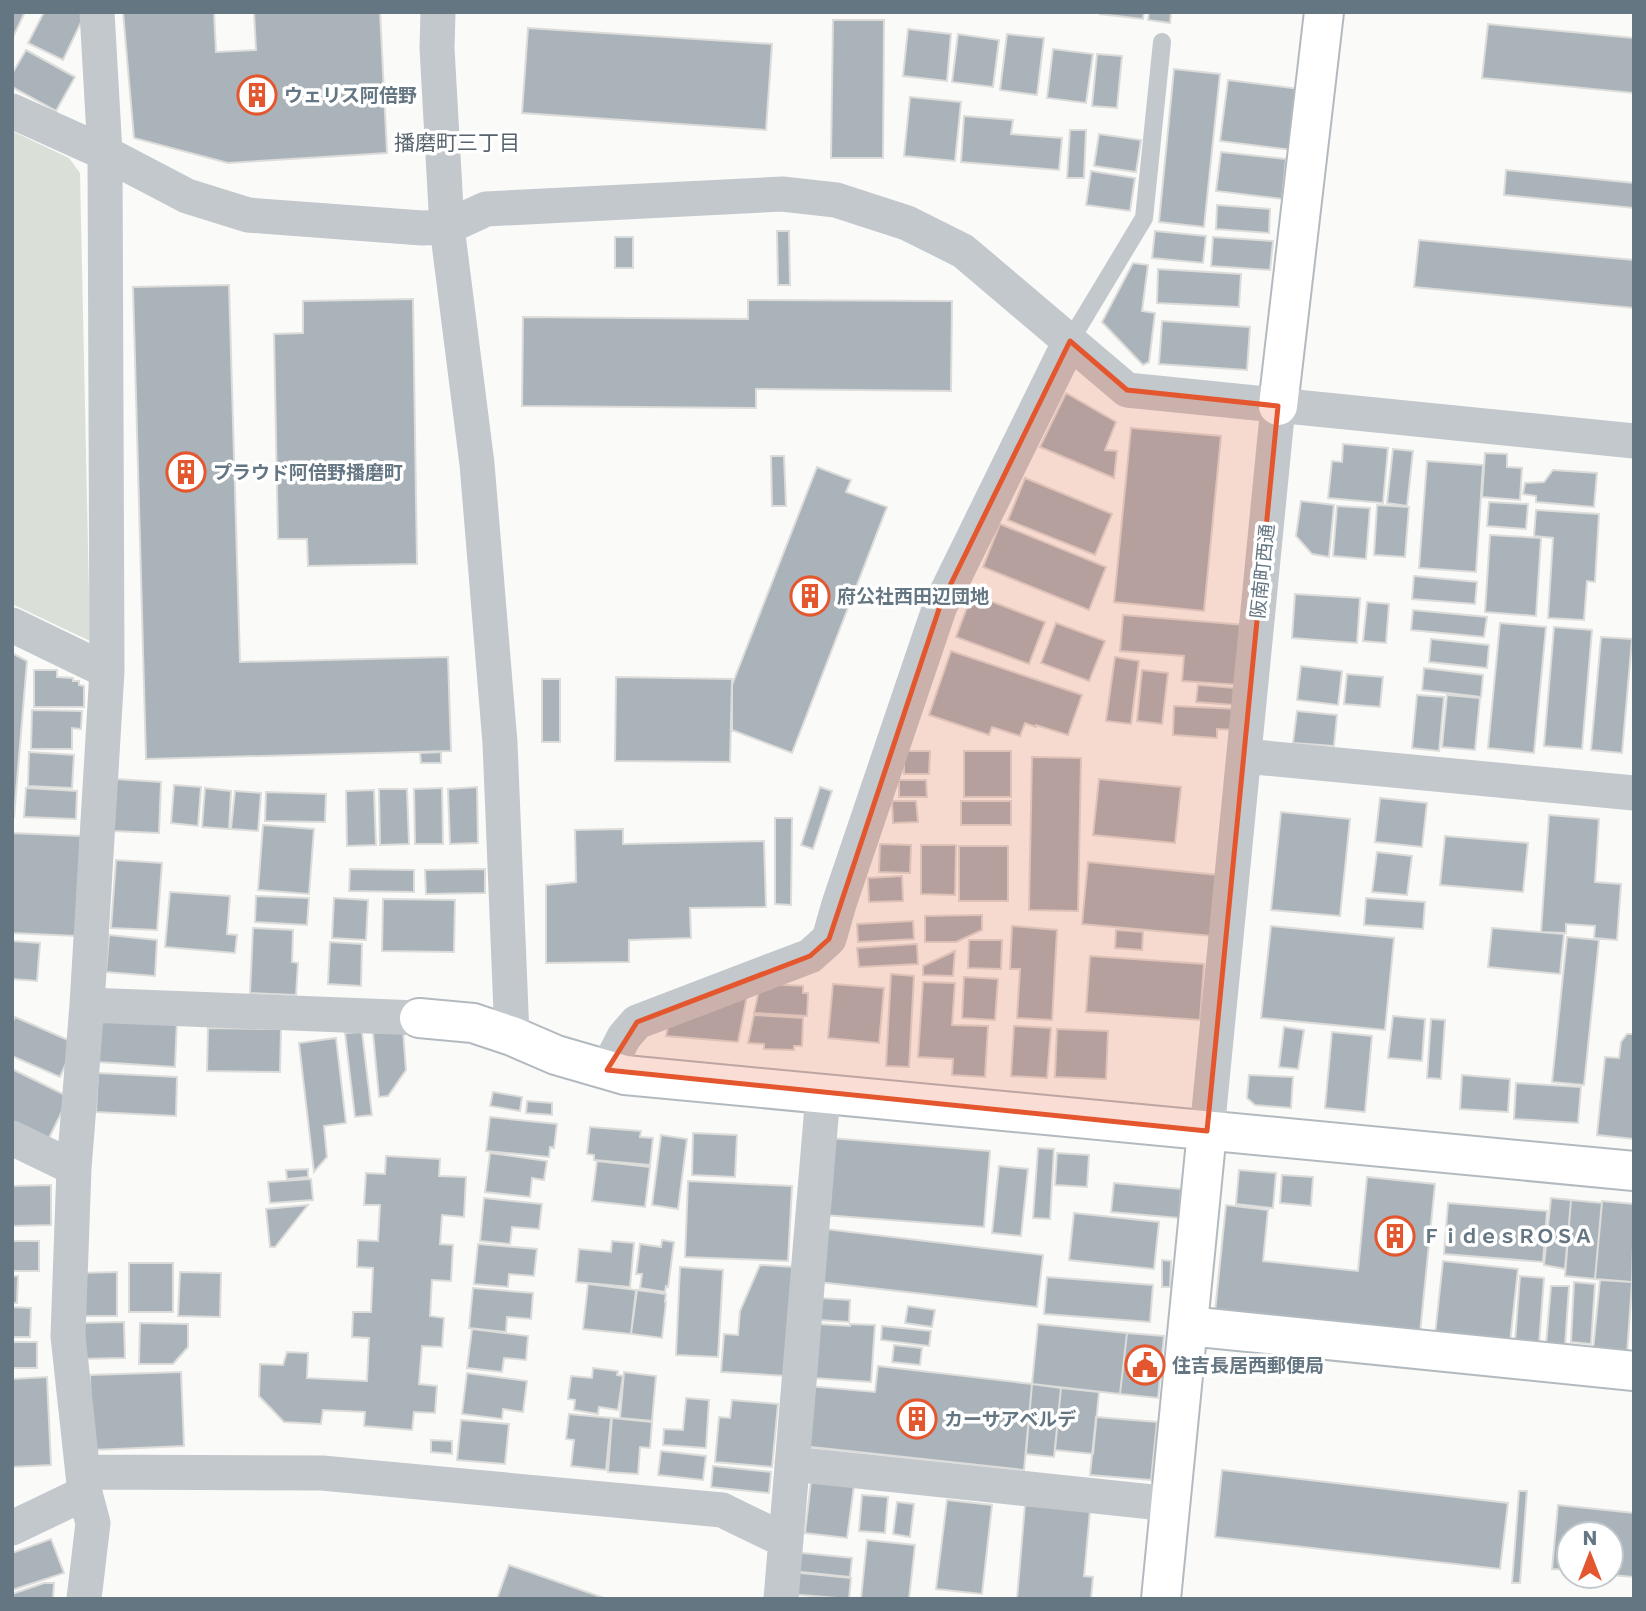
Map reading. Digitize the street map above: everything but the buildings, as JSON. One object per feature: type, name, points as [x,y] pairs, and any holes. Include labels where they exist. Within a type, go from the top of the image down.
[{"type":"street","points":[[85,1599],[93,1523],[84,1483],[68,1336],[74,1168],[87,1005],[107,671],[105,153],[97,12]]},
{"type":"street","points":[[438,12],[437,48],[447,227],[477,464],[500,743],[512,1036]]},
{"type":"street","name":"阪南町西通","points":[[1207,1131],[1278,405],[1324,12]]},
{"type":"street","points":[[12,111],[105,153],[187,196],[248,215],[422,228],[447,227],[486,209],[782,194],[836,200],[907,223],[963,251],[1127,390],[1634,442]]},
{"type":"street","points":[[607,1070],[624,1037],[637,1023],[810,956],[829,939],[940,606],[1070,341]]},
{"type":"street","points":[[12,625],[107,671]]},
{"type":"street","points":[[1244,756],[1634,793]]},
{"type":"street","points":[[87,1005],[419,1018],[473,1023],[556,1055],[625,1075],[1634,1171]]},
{"type":"street","points":[[781,1599],[823,1094]]},
{"type":"street","points":[[1161,1599],[1207,1131]]},
{"type":"street","points":[[12,1138],[74,1168]]},
{"type":"street","points":[[1188,1326],[1634,1371]]},
{"type":"street","points":[[792,1464],[1171,1504]]},
{"type":"street","points":[[12,1528],[84,1483],[322,1473],[722,1510],[786,1541]]},
{"type":"lane","points":[[1070,341],[1144,218],[1161,42]]},
{"type":"highlighted area","points":[[1070,341],[1127,390],[1278,406],[1207,1131],[607,1070],[637,1022],[810,956],[829,939],[940,606]]},
{"type":"shaded area","points":[[12,131],[69,158],[80,173],[90,641],[12,604]]},
{"type":"place","name":"ウェリス阿倍野","points":[[257,95]]},
{"type":"place","name":"プラウド阿倍野播磨町","points":[[186,472]]},
{"type":"place","name":"府公社西田辺団地","points":[[810,596]]},
{"type":"place","name":"ＦｉｄｅｓＲＯＳＡ","points":[[1395,1236]]},
{"type":"place","name":"住吉長居西郵便局","points":[[1145,1365]]},
{"type":"place","name":"カーサアベルデ","points":[[917,1419]]},
{"type":"district","name":"播磨町三丁目","points":[[457,143]]}]
